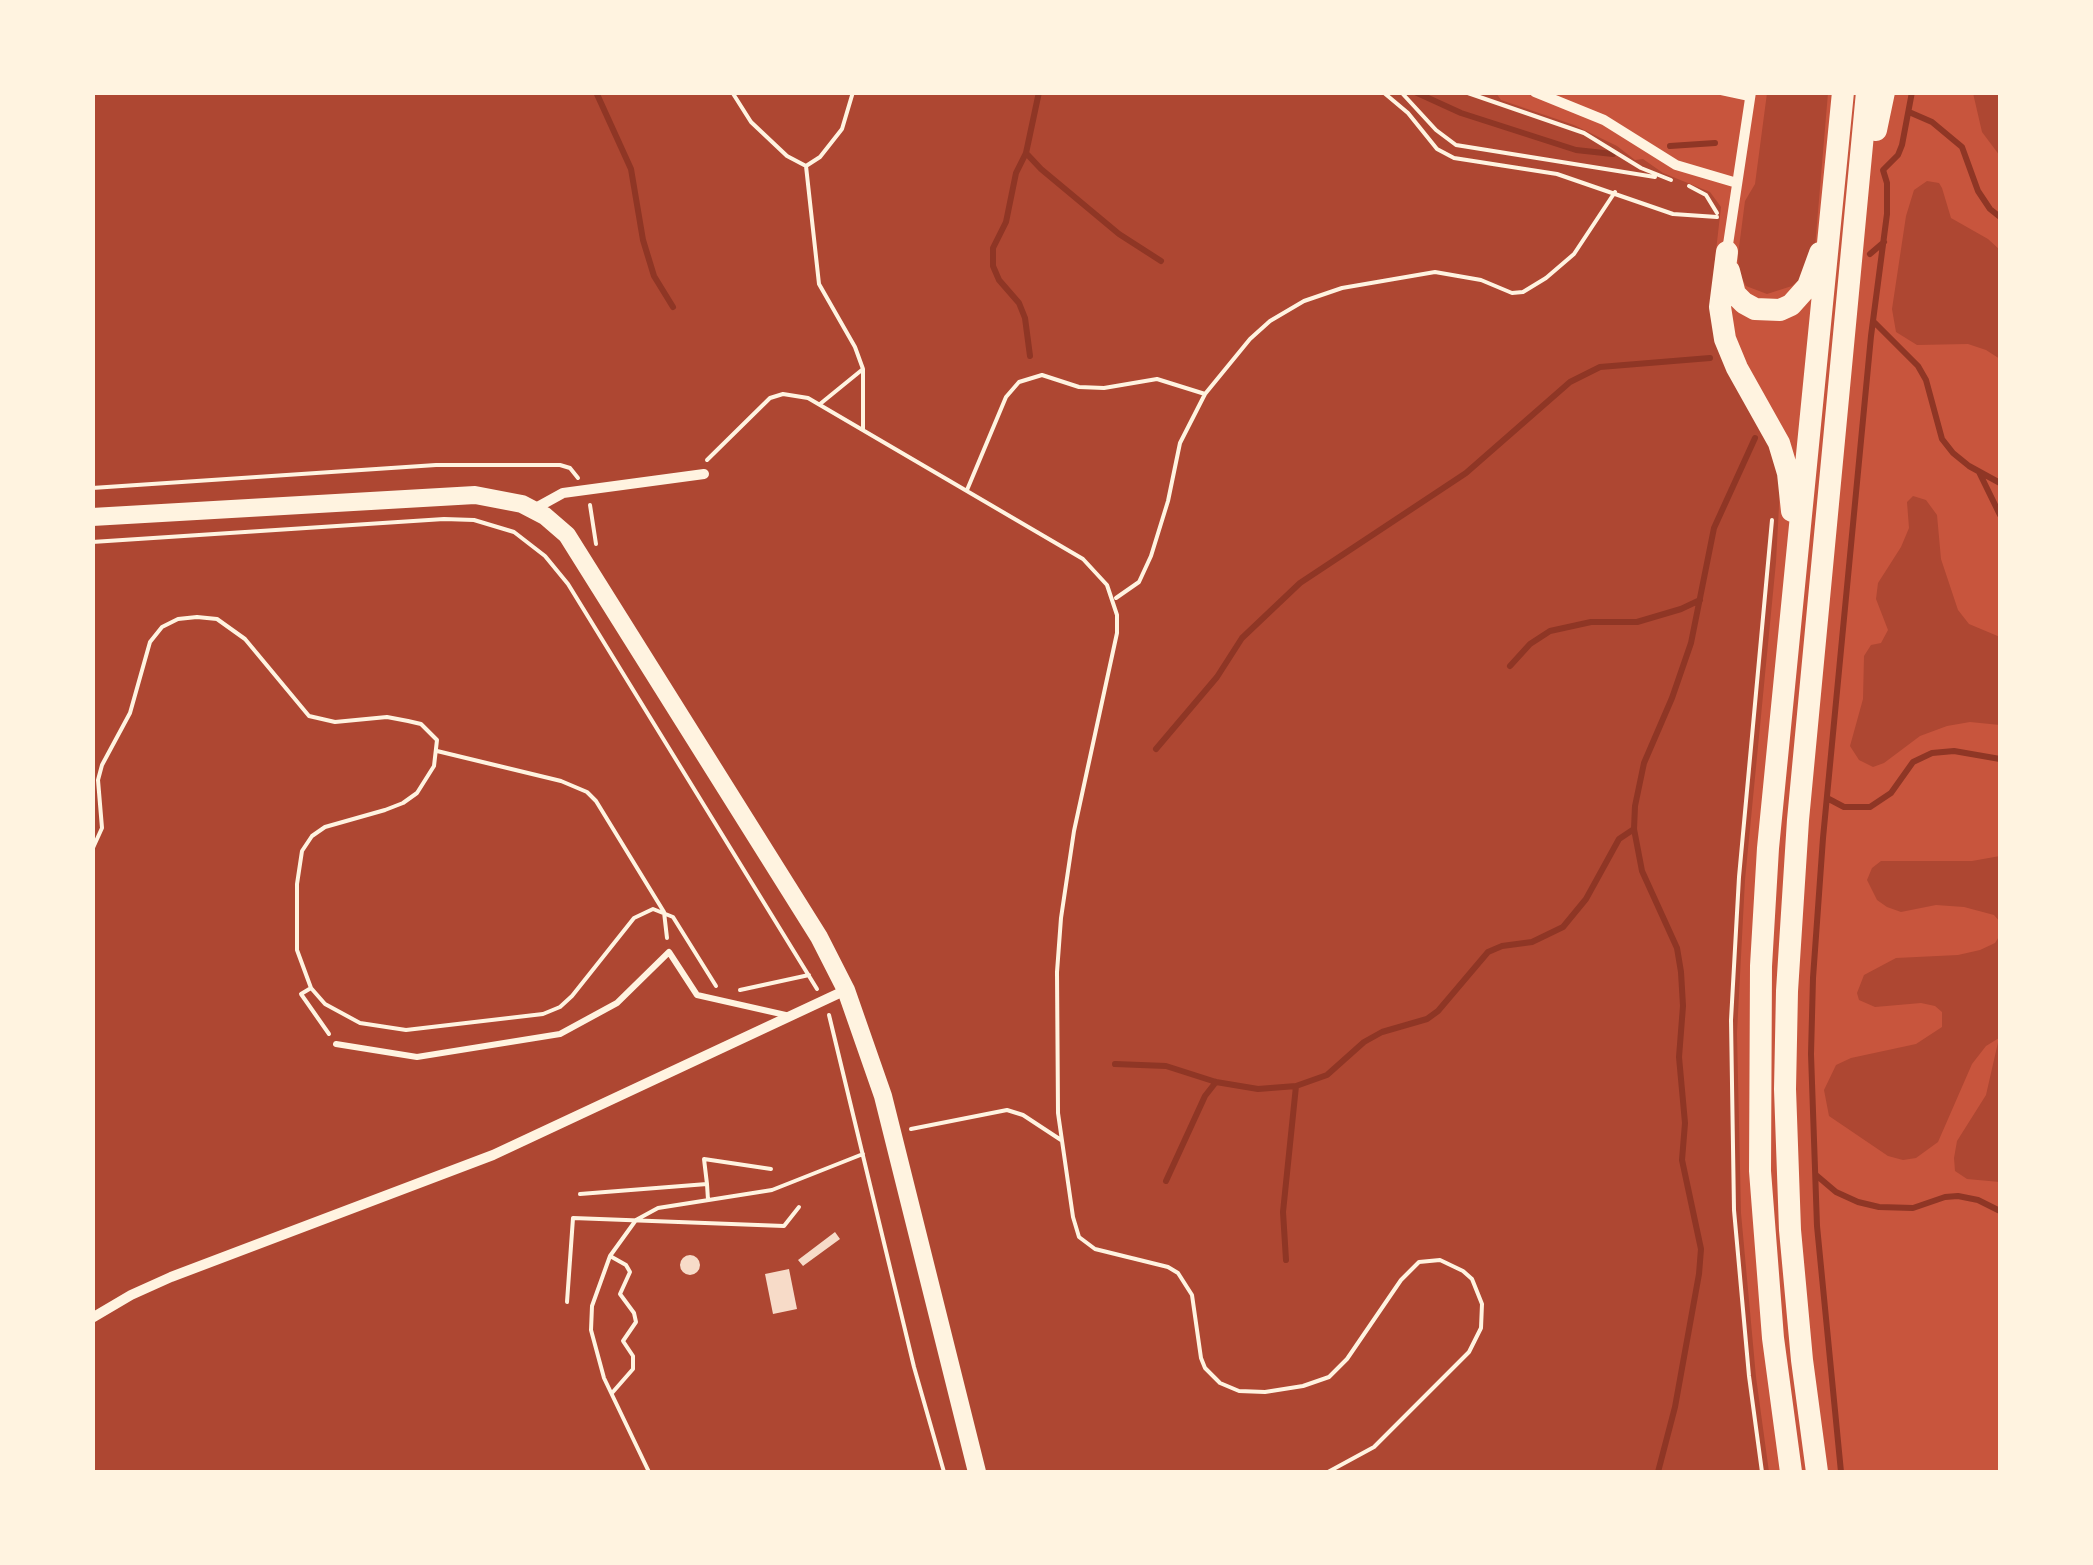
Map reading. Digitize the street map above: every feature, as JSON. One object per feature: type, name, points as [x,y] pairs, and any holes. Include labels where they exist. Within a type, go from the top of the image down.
[{"type":"highway","points":[[1791,1472],[1770,1309],[1758,1093],[1767,866],[1843,92]]},
{"type":"highway","points":[[1817,1472],[1790,1230],[1787,991],[1798,820],[1867,92]]},
{"type":"highway","points":[[1856,226],[1884,92]]},
{"type":"highway","points":[[1726,252],[1736,294],[1755,309],[1780,310],[1791,305],[1808,286],[1833,208]]},
{"type":"highway","points":[[1726,252],[1722,323],[1737,368],[1784,457],[1791,491],[1795,584]]},
{"type":"main road","points":[[92,517],[474,495],[534,509],[557,525],[576,548],[819,936],[846,990],[878,1078],[977,1472]]},
{"type":"street","points":[[1534,92],[1604,120],[1676,165],[1737,183]]},
{"type":"street","points":[[1726,252],[1751,95]]},
{"type":"street","points":[[534,509],[563,493],[699,469]]},
{"type":"street","points":[[92,1318],[171,1276],[494,1155],[846,990]]},
{"type":"lane","points":[[1721,92],[1751,95]]},
{"type":"lane","points":[[336,1044],[417,1057],[560,1034],[618,1003],[669,952],[697,996],[791,1016]]},
{"type":"path","points":[[732,92],[751,122],[787,156],[806,166]]},
{"type":"path","points":[[806,166],[832,144],[842,129],[854,92]]},
{"type":"path","points":[[1383,92],[1408,113],[1437,149],[1454,158],[1558,174],[1673,214],[1717,217],[1715,205],[1706,195],[1641,168],[1584,133],[1465,92]]},
{"type":"path","points":[[1401,92],[1456,146],[1665,179]]},
{"type":"path","points":[[806,166],[819,284],[855,347],[863,369],[862,428]]},
{"type":"path","points":[[1114,599],[1139,582],[1151,556],[1180,443],[1205,394],[1270,321],[1342,288],[1435,272],[1481,280],[1512,293],[1530,288],[1574,254],[1615,192]]},
{"type":"path","points":[[820,404],[863,369]]},
{"type":"path","points":[[967,490],[1006,396],[1020,382],[1042,375],[1079,387],[1104,388],[1157,379],[1205,394]]},
{"type":"path","points":[[699,469],[760,405],[770,398],[796,394],[820,404],[1083,558],[1107,584],[1118,615],[1114,650],[1074,832],[1061,918],[1056,1050],[1061,1140],[1079,1236],[1095,1249],[1178,1273],[1192,1295],[1205,1368],[1229,1388],[1265,1392],[1304,1386],[1329,1377],[1347,1360],[1402,1280],[1419,1262],[1440,1260],[1453,1265],[1472,1279],[1478,1291],[1483,1317],[1476,1341],[1468,1352],[1374,1447],[1328,1472]]},
{"type":"path","points":[[92,488],[410,466],[570,468]]},
{"type":"path","points":[[92,542],[444,518],[474,520],[514,532],[545,556],[568,584],[809,976],[735,991]]},
{"type":"path","points":[[92,850],[102,828],[98,780],[102,765],[130,713],[150,642],[162,627],[197,616],[233,627],[309,716],[335,722],[387,717],[421,724],[437,740],[428,780],[403,803],[326,827],[312,836],[302,850],[296,884],[297,950],[311,988],[340,1015],[394,1029],[426,1030],[543,1014],[560,1007],[572,996],[634,918],[653,910],[664,912]]},
{"type":"path","points":[[437,751],[561,781],[586,792],[596,801],[664,912],[680,926],[712,982],[726,990]]},
{"type":"path","points":[[664,912],[669,952]]},
{"type":"path","points":[[311,988],[301,994],[336,1044]]},
{"type":"path","points":[[834,1028],[914,1367],[944,1472]]},
{"type":"path","points":[[908,1130],[1007,1110],[1024,1114],[1061,1140]]},
{"type":"path","points":[[649,1472],[595,1353],[592,1306],[610,1256],[636,1220],[658,1208],[788,1186],[864,1153]]},
{"type":"path","points":[[708,1200],[704,1159],[771,1169]]},
{"type":"path","points":[[580,1194],[706,1184]]},
{"type":"path","points":[[567,1302],[573,1218],[784,1226],[799,1208]]},
{"type":"path","points":[[610,1256],[628,1269],[630,1276],[620,1294],[634,1312],[636,1322],[622,1341],[633,1356],[633,1369],[612,1394]]},
{"type":"shaded area","points":[[92,93],[1496,93],[1501,100],[1574,125],[1617,146],[1635,160],[1643,159],[1663,173],[1710,192],[1721,207],[1713,277],[1781,469],[1776,562],[1745,880],[1737,1033],[1741,1213],[1769,1472],[93,1472]]},
{"type":"shaded area","points":[[1767,93],[1828,93],[1815,247],[1800,279],[1792,286],[1767,294],[1746,286],[1739,273],[1738,255],[1745,201],[1755,184]]},
{"type":"shaded area","points":[[1973,93],[2000,93],[2000,156],[1982,132]]},
{"type":"shaded area","points":[[1927,181],[1939,183],[1951,218],[2000,250],[2000,359],[1968,344],[1917,345],[1896,332],[1892,309],[1906,216],[1914,190]]},
{"type":"shaded area","points":[[1913,496],[1926,500],[1937,515],[1941,559],[1958,610],[1969,624],[2000,637],[2000,725],[1970,722],[1947,726],[1920,736],[1873,767],[1859,760],[1850,746],[1863,699],[1864,656],[1871,645],[1881,643],[1888,630],[1876,599],[1878,583],[1909,528],[1907,502]]},
{"type":"shaded area","points":[[2000,856],[2000,922],[1994,915],[1964,907],[1936,905],[1901,912],[1877,900],[1867,880],[1872,868],[1881,861],[1972,861]]},
{"type":"shaded area","points":[[2000,935],[2000,1182],[1967,1179],[1955,1171],[1954,1158],[1957,1141],[1986,1095],[1999,1038],[1986,1046],[1972,1064],[1938,1142],[1916,1158],[1888,1156],[1829,1116],[1824,1090],[1836,1065],[1916,1044],[1942,1027],[1942,1012],[1935,1006],[1921,1003],[1875,1007],[1859,1000],[1857,993],[1864,975],[1896,958],[1980,950],[1995,943]]},
{"type":"building","points":[[835,1232],[840,1239],[803,1266],[798,1260]]},
{"type":"building","points":[[690,1255],[700,1265],[690,1275],[680,1265]]},
{"type":"building","points":[[789,1269],[797,1309],[773,1314],[765,1274]]},
{"type":"waterway","points":[[596,92],[631,169],[643,240],[654,276],[673,307]]},
{"type":"waterway","points":[[1030,356],[1025,318],[1019,303],[999,280],[993,266],[993,248],[1006,222],[1039,92]]},
{"type":"waterway","points":[[1415,92],[1461,113],[1576,150],[1613,154]]},
{"type":"waterway","points":[[1841,1472],[1817,1226],[1811,1054],[1813,978],[1871,336],[1887,214],[1883,170],[1902,145],[1912,92]]},
{"type":"waterway","points":[[1909,112],[1932,122],[1962,147],[1978,191],[2000,217]]},
{"type":"waterway","points":[[1670,146],[1715,143]]},
{"type":"waterway","points":[[1026,153],[1119,234],[1161,261]]},
{"type":"waterway","points":[[1870,254],[1884,242]]},
{"type":"waterway","points":[[1874,322],[1918,366],[1926,380],[1942,439],[1969,466],[2000,483]]},
{"type":"waterway","points":[[1156,749],[1217,677],[1242,638],[1300,583],[1466,473],[1570,382],[1600,367],[1710,358]]},
{"type":"waterway","points":[[1658,1472],[1675,1407],[1701,1249],[1682,1160],[1685,1123],[1679,1057],[1681,972],[1677,948],[1642,871],[1634,829],[1635,806],[1644,763],[1691,643],[1714,528],[1755,438]]},
{"type":"waterway","points":[[1979,472],[2000,515]]},
{"type":"waterway","points":[[1510,666],[1530,644],[1550,631],[1591,622],[1637,622],[1700,600]]},
{"type":"waterway","points":[[1827,798],[1844,807],[1870,807],[1891,793],[1913,762],[1932,753],[1954,751],[2000,759]]},
{"type":"waterway","points":[[1115,1064],[1166,1066],[1216,1082],[1258,1089],[1296,1086],[1327,1075],[1364,1042],[1382,1032],[1427,1019],[1438,1011],[1488,952],[1532,942],[1563,927],[1586,899],[1619,839],[1634,829]]},
{"type":"waterway","points":[[1166,1181],[1205,1096],[1216,1082]]},
{"type":"waterway","points":[[1286,1260],[1283,1212],[1296,1086]]},
{"type":"waterway","points":[[1816,1175],[1836,1192],[1879,1207],[1913,1208],[1958,1196],[2000,1211]]}]
